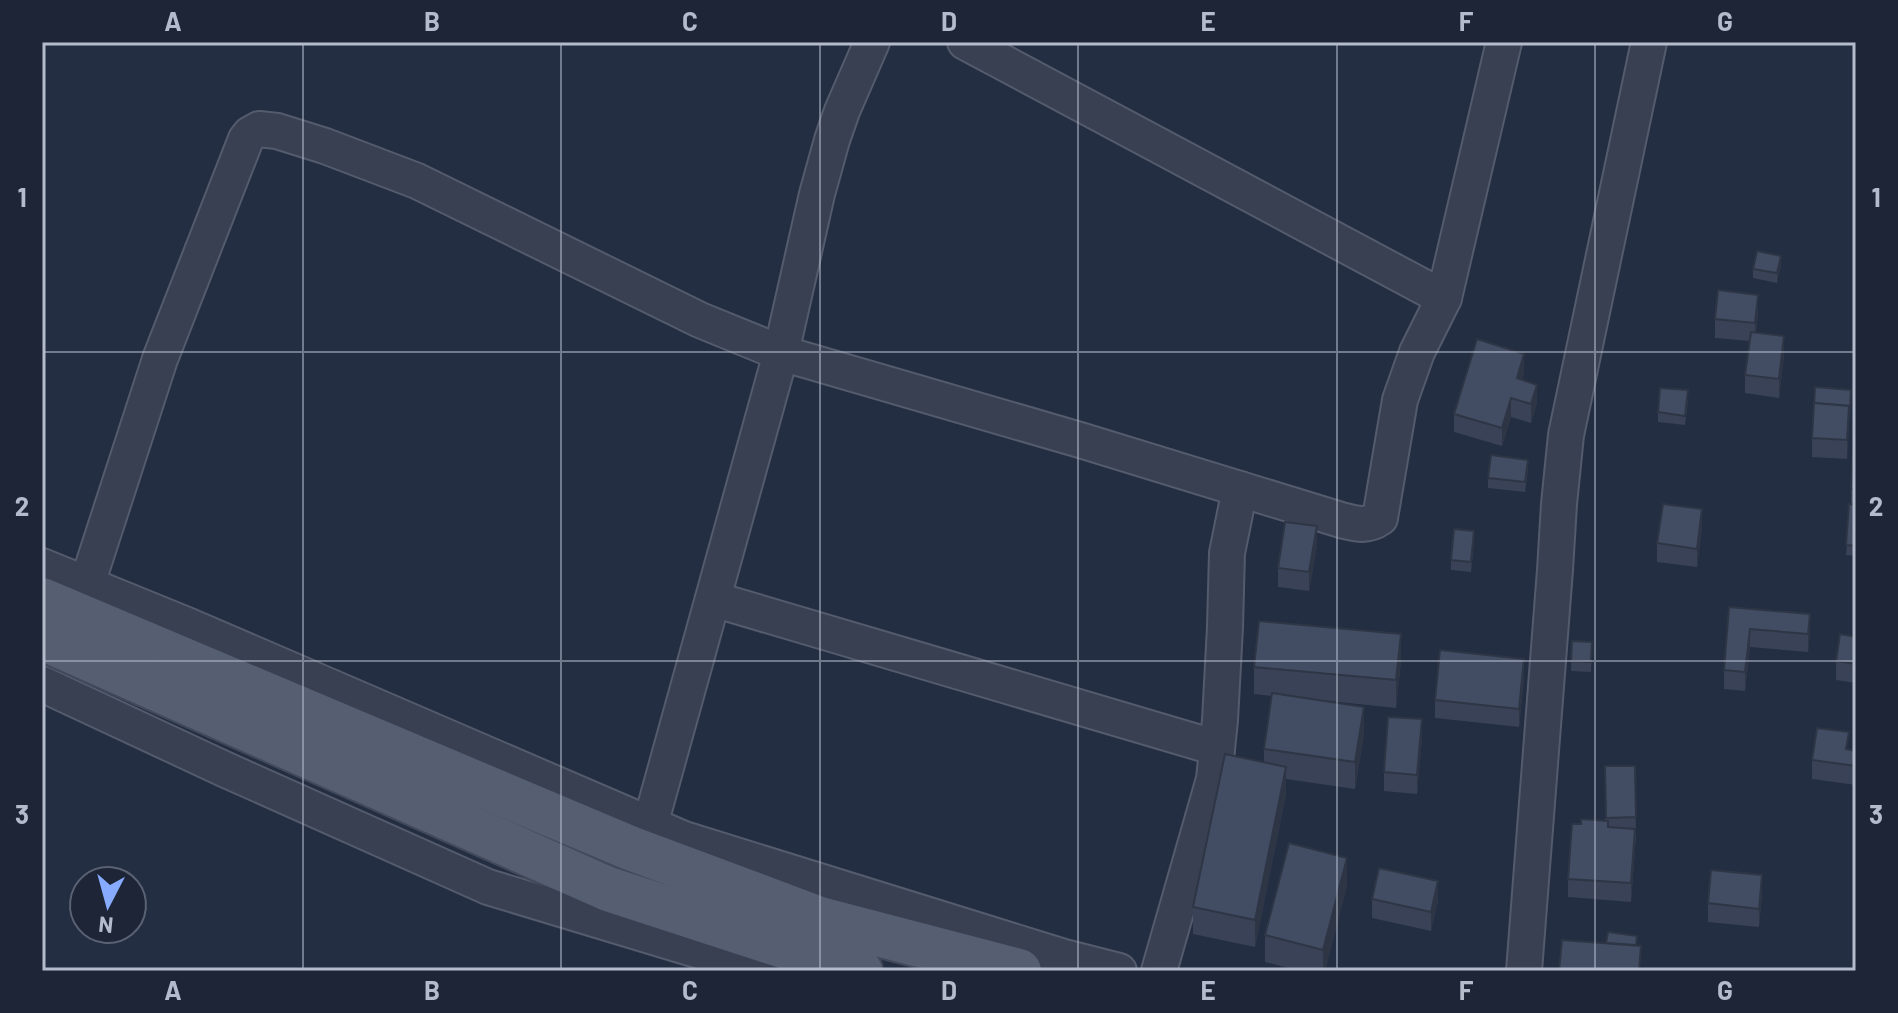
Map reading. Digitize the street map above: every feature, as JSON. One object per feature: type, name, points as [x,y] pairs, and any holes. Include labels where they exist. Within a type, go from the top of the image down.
[{"type":"main road","points":[[42,600],[645,853],[820,919],[1019,971]]},
{"type":"main road","points":[[42,638],[608,889],[860,971]]},
{"type":"street","points":[[650,825],[781,353],[832,140],[872,42]]},
{"type":"street","points":[[965,42],[1444,298]]},
{"type":"street","points":[[87,584],[160,359],[246,139],[259,129],[277,131],[325,146],[417,181],[700,320],[781,353],[1359,525],[1372,524],[1380,518],[1400,400],[1417,352],[1444,298],[1504,42]]},
{"type":"street","points":[[1524,971],[1566,435],[1649,42]]},
{"type":"street","points":[[1159,971],[1214,779],[1227,553],[1240,489]]},
{"type":"street","points":[[42,566],[699,844],[1064,957],[1119,971]]},
{"type":"street","points":[[713,599],[1217,748]]},
{"type":"street","points":[[42,684],[488,887],[688,960],[766,971]]},
{"type":"building","points":[[1757,251],[1781,256],[1777,273],[1753,269]]},
{"type":"building","points":[[1718,290],[1758,295],[1755,323],[1715,319]]},
{"type":"building","points":[[1751,332],[1784,336],[1779,379],[1745,375]]},
{"type":"building","points":[[1477,339],[1524,354],[1517,378],[1537,385],[1531,404],[1511,398],[1502,428],[1454,414]]},
{"type":"building","points":[[1815,387],[1851,390],[1850,409],[1849,406],[1814,403]]},
{"type":"building","points":[[1660,388],[1688,390],[1685,416],[1658,412]]},
{"type":"building","points":[[1814,403],[1849,406],[1847,440],[1812,438]]},
{"type":"building","points":[[1853,452],[1856,452],[1856,489],[1851,489]]},
{"type":"building","points":[[1491,455],[1528,460],[1525,482],[1488,478]]},
{"type":"building","points":[[1663,504],[1702,509],[1697,549],[1657,543]]},
{"type":"building","points":[[1849,504],[1856,505],[1856,546],[1846,545]]},
{"type":"building","points":[[1285,522],[1317,526],[1309,572],[1278,568]]},
{"type":"building","points":[[1454,529],[1474,531],[1471,562],[1451,560]]},
{"type":"building","points":[[1729,607],[1810,614],[1808,634],[1750,629],[1745,672],[1724,670]]},
{"type":"building","points":[[1259,621],[1401,634],[1396,680],[1254,667]]},
{"type":"building","points":[[1840,634],[1856,637],[1856,664],[1836,661]]},
{"type":"building","points":[[1572,641],[1592,642],[1591,662],[1571,661]]},
{"type":"building","points":[[1440,650],[1524,659],[1519,709],[1435,700]]},
{"type":"building","points":[[1272,693],[1364,707],[1355,762],[1264,749]]},
{"type":"building","points":[[1388,717],[1422,719],[1417,775],[1384,772]]},
{"type":"building","points":[[1817,728],[1849,732],[1846,749],[1856,751],[1856,766],[1812,760]]},
{"type":"building","points":[[1225,754],[1286,767],[1255,920],[1193,907]]},
{"type":"building","points":[[1605,766],[1635,766],[1636,817],[1606,818]]},
{"type":"building","points":[[1581,819],[1608,821],[1608,827],[1635,829],[1631,883],[1568,879],[1572,824],[1581,824]]},
{"type":"building","points":[[1289,843],[1347,858],[1323,950],[1265,935]]},
{"type":"building","points":[[1379,868],[1438,881],[1431,912],[1372,899]]},
{"type":"building","points":[[1711,870],[1762,875],[1759,909],[1708,903]]},
{"type":"building","points":[[1608,932],[1637,936],[1636,945],[1606,943]]},
{"type":"building","points":[[1562,940],[1641,946],[1639,971],[1559,971]]}]
